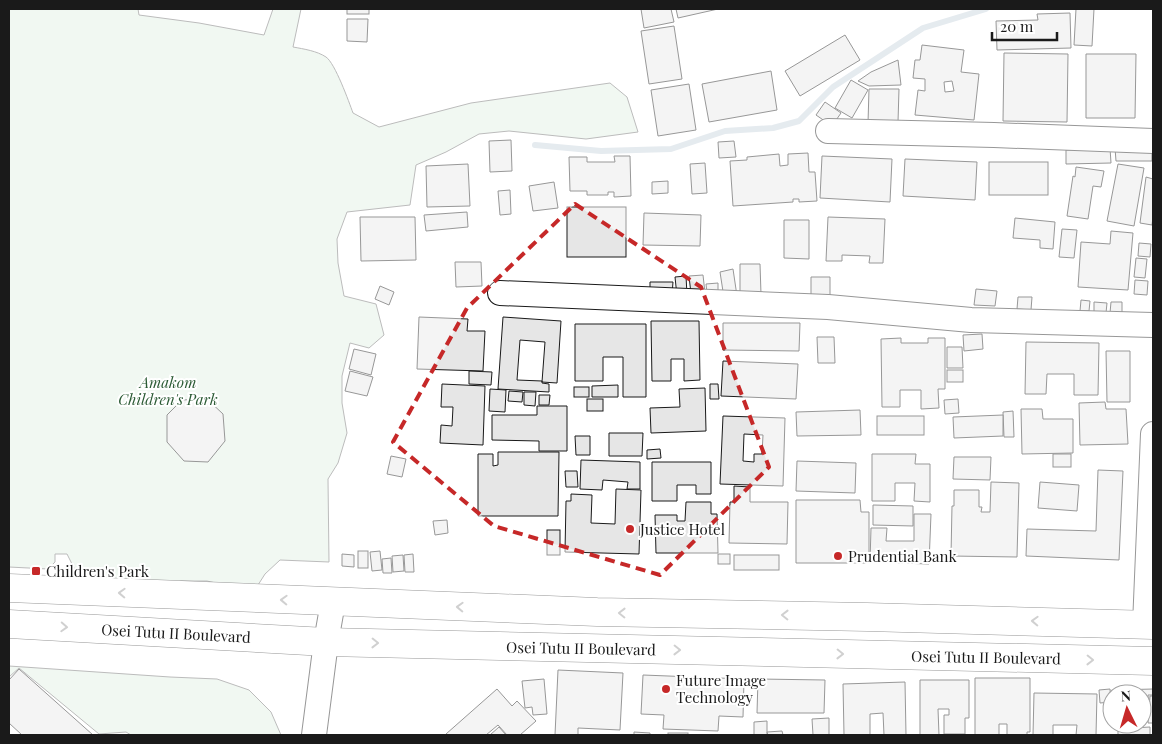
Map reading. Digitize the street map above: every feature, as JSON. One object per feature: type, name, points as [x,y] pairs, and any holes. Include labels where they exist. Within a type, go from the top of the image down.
[{"type":"main road","points":[[9,588],[597,612],[1149,625]]},
{"type":"main road","name":"Osei Tutu II Boulevard","points":[[9,624],[326,642],[1153,661]]},
{"type":"street","points":[[828,131],[1153,141]]},
{"type":"street","points":[[500,293],[828,307],[971,320],[1153,325]]},
{"type":"street","points":[[1149,625],[1153,434]]},
{"type":"street","points":[[314,735],[333,602]]},
{"type":"highlighted area","points":[[575,204],[701,287],[769,467],[660,575],[494,526],[393,442],[467,308]]},
{"type":"green space","name":"Amakom Children's Park","points":[[9,9],[138,9],[139,15],[199,23],[264,35],[273,9],[301,9],[293,47],[315,52],[326,57],[337,74],[353,113],[379,127],[471,103],[610,83],[627,97],[638,132],[586,139],[509,131],[479,134],[446,152],[416,165],[410,205],[347,212],[337,239],[338,263],[344,296],[376,304],[384,335],[369,348],[350,343],[342,376],[342,403],[347,433],[338,463],[328,479],[329,562],[280,560],[265,574],[258,585],[229,586],[207,581],[181,581],[157,587],[79,578],[67,554],[55,554],[55,562],[48,569],[9,567]]},
{"type":"green space","points":[[9,666],[217,679],[249,690],[271,712],[281,735],[131,735],[126,732],[99,734],[19,668],[9,677]]},
{"type":"building","points":[[347,9],[369,9],[369,14],[347,14]]},
{"type":"building","points":[[641,9],[671,9],[674,22],[644,28]]},
{"type":"building","points":[[676,9],[718,9],[678,18]]},
{"type":"building","points":[[1076,9],[1094,9],[1092,46],[1074,45]]},
{"type":"building","points":[[1070,13],[1071,48],[997,50],[996,21],[1038,20],[1037,14]]},
{"type":"building","points":[[347,19],[368,19],[367,42],[347,41]]},
{"type":"building","points":[[674,26],[682,79],[649,84],[641,31]]},
{"type":"building","points":[[845,35],[860,60],[800,96],[785,71]]},
{"type":"building","points":[[922,45],[964,50],[961,72],[979,74],[974,120],[915,115],[918,90],[925,91],[925,79],[913,78],[915,60],[920,60]],"holes":[[[952,81],[954,91],[945,92],[944,82]]]},
{"type":"building","points":[[1004,53],[1068,54],[1067,122],[1003,121]]},
{"type":"building","points":[[1086,54],[1136,54],[1135,118],[1086,118]]},
{"type":"building","points":[[898,60],[901,85],[869,86],[858,81],[871,72]]},
{"type":"building","points":[[771,71],[777,110],[709,122],[702,84]]},
{"type":"building","points":[[851,80],[868,90],[852,118],[835,108]]},
{"type":"building","points":[[689,84],[696,130],[658,136],[651,90]]},
{"type":"building","points":[[869,89],[899,89],[898,122],[868,123]]},
{"type":"building","points":[[825,102],[841,113],[832,126],[816,115]]},
{"type":"building","points":[[511,140],[512,171],[490,172],[489,141]]},
{"type":"building","points":[[734,141],[736,157],[719,158],[718,142]]},
{"type":"building","points":[[1110,148],[1111,163],[1066,164],[1066,150]]},
{"type":"building","points":[[1115,148],[1152,148],[1152,161],[1116,161]]},
{"type":"building","points":[[808,153],[809,172],[815,172],[817,201],[799,202],[799,199],[793,199],[793,202],[733,206],[730,161],[747,160],[747,157],[779,154],[780,166],[788,165],[788,154]]},
{"type":"building","points":[[614,156],[630,156],[631,196],[614,197],[614,192],[608,192],[608,195],[587,195],[587,191],[570,191],[569,157],[587,157],[587,162],[615,162]]},
{"type":"building","points":[[822,156],[892,159],[890,202],[820,198]]},
{"type":"building","points":[[905,159],[977,162],[975,200],[903,196]]},
{"type":"building","points":[[989,162],[1048,162],[1048,195],[989,195]]},
{"type":"building","points":[[705,163],[707,193],[692,194],[690,164]]},
{"type":"building","points":[[468,164],[470,206],[427,207],[426,166]]},
{"type":"building","points":[[1118,164],[1144,168],[1134,226],[1107,221]]},
{"type":"building","points":[[1076,167],[1104,171],[1101,187],[1093,186],[1088,219],[1067,216]]},
{"type":"building","points":[[1146,177],[1153,179],[1152,225],[1140,223]]},
{"type":"building","points":[[668,181],[668,193],[652,194],[652,182]]},
{"type":"building","points":[[554,182],[558,208],[533,211],[529,186]]},
{"type":"building","points":[[510,190],[511,214],[500,215],[498,191]]},
{"type":"building","points":[[567,207],[626,207],[626,257],[567,257]]},
{"type":"building","points":[[467,212],[468,227],[426,231],[424,215]]},
{"type":"building","points":[[644,213],[701,215],[700,246],[643,245]]},
{"type":"building","points":[[360,217],[415,217],[416,260],[361,261]]},
{"type":"building","points":[[828,217],[885,219],[883,263],[869,263],[870,256],[842,255],[842,261],[826,261]]},
{"type":"building","points":[[1015,218],[1055,222],[1053,249],[1040,248],[1040,240],[1013,238]]},
{"type":"building","points":[[784,220],[809,220],[809,259],[784,258]]},
{"type":"building","points":[[1062,229],[1077,230],[1074,258],[1059,257]]},
{"type":"building","points":[[1111,231],[1133,233],[1128,290],[1078,287],[1081,242],[1110,244]]},
{"type":"building","points":[[1139,243],[1151,244],[1150,257],[1138,256]]},
{"type":"building","points":[[1136,258],[1147,259],[1145,278],[1134,277]]},
{"type":"building","points":[[455,262],[481,262],[482,286],[456,287]]},
{"type":"building","points":[[740,264],[760,264],[761,294],[740,294]]},
{"type":"building","points":[[733,269],[737,296],[724,298],[720,272]]},
{"type":"building","points":[[703,275],[705,293],[691,294],[689,276]]},
{"type":"building","points":[[686,276],[687,295],[677,296],[675,277]]},
{"type":"building","points":[[811,277],[830,277],[830,300],[811,299]]},
{"type":"building","points":[[1135,280],[1148,281],[1147,295],[1134,294]]},
{"type":"building","points":[[650,282],[673,282],[672,295],[650,295]]},
{"type":"building","points":[[718,283],[718,293],[707,293],[706,284]]},
{"type":"building","points":[[380,286],[394,292],[389,305],[375,299]]},
{"type":"building","points":[[976,289],[997,291],[995,306],[974,305]]},
{"type":"building","points":[[1018,297],[1032,297],[1031,310],[1017,309]]},
{"type":"building","points":[[1081,300],[1090,301],[1089,311],[1080,311]]},
{"type":"building","points":[[1094,302],[1107,303],[1106,313],[1094,312]]},
{"type":"building","points":[[1111,302],[1122,302],[1122,313],[1110,313]]},
{"type":"building","points":[[419,317],[468,319],[467,331],[485,331],[483,371],[417,369]]},
{"type":"building","points":[[503,317],[561,321],[557,383],[542,382],[549,384],[549,392],[498,389]],"holes":[[[520,340],[545,342],[542,382],[517,380]]]},
{"type":"building","points":[[651,321],[699,321],[700,380],[684,381],[684,359],[671,359],[671,381],[652,381]]},
{"type":"building","points":[[723,323],[800,323],[799,351],[723,350]]},
{"type":"building","points":[[575,324],[646,324],[646,397],[623,397],[623,357],[603,357],[603,381],[575,381]]},
{"type":"building","points":[[982,334],[983,349],[964,351],[963,335]]},
{"type":"building","points":[[817,337],[834,337],[835,363],[818,363]]},
{"type":"building","points":[[901,338],[901,343],[928,343],[928,338],[945,338],[945,389],[938,389],[939,408],[921,409],[921,390],[900,390],[900,407],[882,407],[881,339]]},
{"type":"building","points":[[1026,342],[1099,343],[1098,395],[1074,395],[1074,374],[1047,374],[1046,394],[1025,394]]},
{"type":"building","points":[[947,347],[962,347],[963,368],[947,368]]},
{"type":"building","points":[[354,349],[376,354],[371,375],[349,369]]},
{"type":"building","points":[[1106,351],[1130,351],[1130,402],[1107,402]]},
{"type":"building","points":[[723,361],[798,364],[796,399],[721,396]]},
{"type":"building","points":[[947,370],[963,370],[963,382],[947,382]]},
{"type":"building","points":[[350,371],[373,377],[367,396],[345,391]]},
{"type":"building","points":[[469,371],[492,372],[491,385],[469,384]]},
{"type":"building","points":[[442,384],[485,386],[483,445],[440,443],[441,425],[452,426],[453,407],[441,407]]},
{"type":"building","points":[[710,384],[718,384],[719,399],[710,399]]},
{"type":"building","points":[[618,385],[618,397],[592,397],[592,386]]},
{"type":"building","points":[[574,387],[589,387],[589,397],[574,397]]},
{"type":"building","points":[[705,388],[706,431],[651,433],[650,408],[680,407],[679,389]]},
{"type":"building","points":[[490,389],[506,390],[505,412],[489,411]]},
{"type":"building","points":[[509,391],[523,392],[522,402],[508,401]]},
{"type":"building","points":[[524,392],[536,392],[535,406],[524,405]]},
{"type":"building","points":[[539,395],[550,395],[549,405],[539,405]]},
{"type":"building","points":[[207,399],[223,414],[225,441],[208,462],[184,461],[167,442],[167,415],[182,400]]},
{"type":"building","points":[[587,399],[603,399],[603,411],[587,411]]},
{"type":"building","points":[[958,399],[959,413],[945,414],[944,400]]},
{"type":"building","points":[[1105,402],[1106,409],[1126,409],[1128,444],[1080,445],[1079,403]]},
{"type":"building","points":[[537,406],[567,406],[567,451],[539,451],[539,441],[492,440],[492,415],[537,415]]},
{"type":"building","points":[[1021,409],[1042,409],[1043,419],[1073,419],[1073,453],[1022,454]]},
{"type":"building","points":[[860,410],[861,435],[797,436],[796,412]]},
{"type":"building","points":[[1013,411],[1014,437],[1004,437],[1003,412]]},
{"type":"building","points":[[1003,415],[1003,436],[954,438],[953,417]]},
{"type":"building","points":[[723,416],[785,418],[783,486],[720,484]],"holes":[[[744,434],[763,435],[762,454],[754,454],[754,462],[743,461]]]},
{"type":"building","points":[[877,416],[924,416],[924,435],[877,435]]},
{"type":"building","points":[[609,433],[643,433],[642,456],[609,456]]},
{"type":"building","points":[[575,436],[590,436],[590,455],[576,455]]},
{"type":"building","points":[[660,449],[661,458],[647,459],[647,450]]},
{"type":"building","points":[[498,452],[559,452],[558,516],[478,516],[478,454],[493,454],[493,466],[498,465]]},
{"type":"building","points":[[872,454],[916,454],[915,464],[930,464],[930,502],[914,501],[915,483],[895,483],[895,501],[872,501]]},
{"type":"building","points":[[1053,454],[1071,454],[1071,467],[1053,467]]},
{"type":"building","points":[[391,456],[406,459],[402,477],[387,474]]},
{"type":"building","points":[[954,457],[991,457],[990,480],[953,479]]},
{"type":"building","points":[[581,460],[640,462],[640,489],[627,489],[628,482],[603,480],[602,490],[580,489]]},
{"type":"building","points":[[797,461],[856,463],[855,493],[796,491]]},
{"type":"building","points":[[652,462],[711,462],[711,494],[696,494],[696,485],[677,485],[677,501],[652,501]]},
{"type":"building","points":[[1098,470],[1123,471],[1119,560],[1026,556],[1027,529],[1096,531]]},
{"type":"building","points":[[565,471],[577,471],[578,487],[566,487]]},
{"type":"building","points":[[991,482],[1019,483],[1017,557],[951,556],[954,490],[979,490],[979,507],[982,507],[981,512],[990,512]]},
{"type":"building","points":[[1040,482],[1079,485],[1077,511],[1038,508]]},
{"type":"building","points":[[734,486],[750,487],[750,502],[788,502],[787,544],[729,543],[730,502],[734,502]]},
{"type":"building","points":[[616,489],[641,490],[639,554],[565,552],[566,501],[571,501],[571,494],[592,495],[591,523],[615,524]]},
{"type":"building","points":[[796,500],[860,500],[861,512],[869,512],[869,563],[796,563]]},
{"type":"building","points":[[686,502],[711,502],[711,514],[717,514],[718,553],[656,553],[655,515],[677,515],[677,521],[685,521]]},
{"type":"building","points":[[873,505],[913,506],[913,526],[873,525]]},
{"type":"building","points":[[914,514],[931,514],[929,564],[870,562],[871,528],[887,528],[886,541],[914,541]]},
{"type":"building","points":[[447,520],[448,533],[435,535],[433,521]]},
{"type":"building","points":[[547,530],[560,530],[560,555],[547,555]]},
{"type":"building","points":[[358,551],[368,551],[368,568],[358,568]]},
{"type":"building","points":[[380,551],[382,570],[372,571],[370,552]]},
{"type":"building","points":[[342,554],[354,555],[354,567],[342,566]]},
{"type":"building","points":[[413,554],[414,572],[405,572],[404,555]]},
{"type":"building","points":[[718,554],[730,554],[730,564],[718,564]]},
{"type":"building","points":[[403,555],[404,571],[393,572],[392,556]]},
{"type":"building","points":[[734,555],[779,555],[779,570],[734,570]]},
{"type":"building","points":[[391,558],[392,573],[383,573],[382,559]]},
{"type":"building","points":[[19,669],[93,735],[22,735],[9,723],[9,680]]},
{"type":"building","points":[[558,670],[623,673],[620,730],[578,728],[578,735],[555,735]]},
{"type":"building","points":[[643,675],[744,679],[743,717],[719,716],[718,731],[663,729],[664,715],[641,714]]},
{"type":"building","points":[[975,678],[1030,678],[1030,732],[1027,732],[1027,735],[1007,735],[1007,724],[999,724],[999,735],[975,735]]},
{"type":"building","points":[[544,679],[547,714],[533,715],[532,707],[525,708],[522,681]]},
{"type":"building","points":[[758,679],[825,680],[824,713],[757,713]]},
{"type":"building","points":[[920,680],[969,680],[969,718],[965,718],[965,734],[944,734],[944,715],[949,715],[949,709],[938,709],[939,735],[920,735]]},
{"type":"building","points":[[905,682],[906,735],[884,735],[883,713],[870,714],[870,735],[844,735],[843,684]]},
{"type":"building","points":[[497,689],[512,706],[517,701],[536,721],[520,735],[507,735],[498,725],[486,735],[446,734]]},
{"type":"building","points":[[1099,690],[1102,690],[1102,703],[1100,703]]},
{"type":"building","points":[[1034,693],[1097,694],[1096,735],[1076,735],[1077,725],[1053,725],[1053,735],[1033,735]]},
{"type":"building","points":[[1152,696],[1153,696],[1152,723]]},
{"type":"building","points":[[829,718],[829,735],[813,735],[812,719]]},
{"type":"building","points":[[767,721],[767,735],[754,735],[754,722]]},
{"type":"building","points":[[499,727],[506,735],[490,735]]},
{"type":"building","points":[[782,731],[783,735],[768,735],[767,732]]},
{"type":"building","points":[[634,732],[650,733],[650,735],[634,735]]},
{"type":"building","points":[[668,733],[688,733],[688,735],[668,735]]},
{"type":"building","points":[[1118,734],[1150,734],[1150,735]]},
{"type":"waterway","points":[[535,145],[601,151],[671,149],[725,131],[773,128],[799,121],[833,87],[923,28],[986,9]]},
{"type":"place","name":"Justice Hotel","points":[[630,529]]},
{"type":"place","name":"Prudential Bank","points":[[838,556]]},
{"type":"place","name":"Children's Park","points":[[36,571]]},
{"type":"place","name":"Future Image Technology","points":[[666,689]]}]
